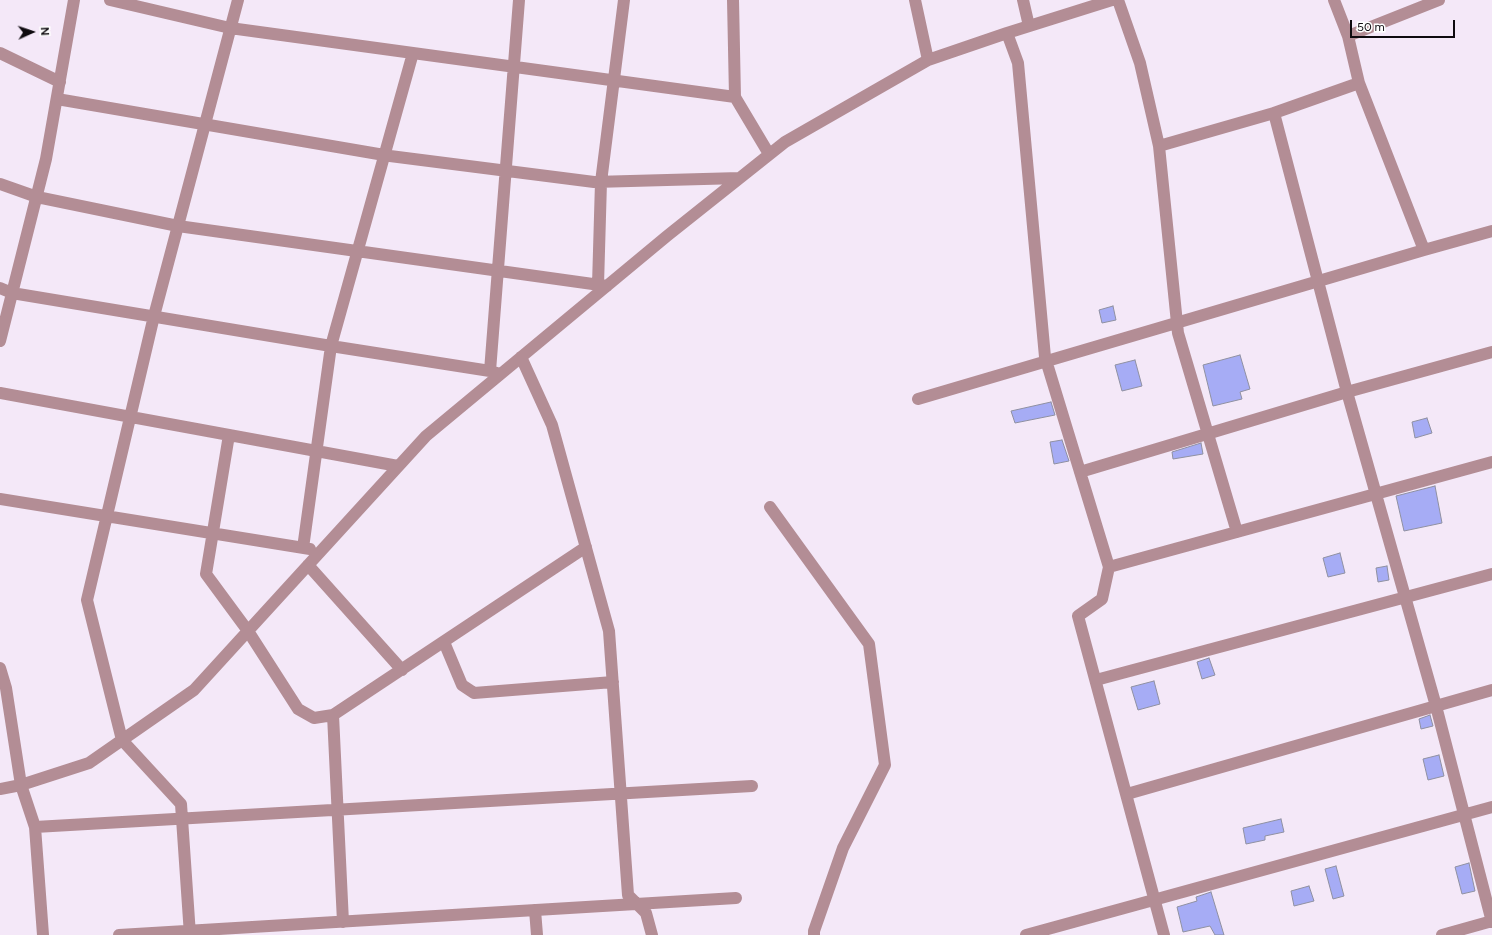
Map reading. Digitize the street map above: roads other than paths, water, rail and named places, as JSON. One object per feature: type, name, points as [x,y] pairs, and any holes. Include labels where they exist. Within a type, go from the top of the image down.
[{"type":"street","points":[[0,341],[46,159],[74,0]]},
{"type":"street","points":[[110,0],[230,28],[735,97]]},
{"type":"street","points":[[189,933],[181,804],[122,740],[87,600],[154,316],[238,0]]},
{"type":"street","points":[[495,373],[498,271],[519,0]]},
{"type":"street","points":[[603,285],[600,182],[624,0]]},
{"type":"street","points":[[733,0],[735,97],[769,154]]},
{"type":"street","points":[[915,0],[928,60]]},
{"type":"street","points":[[1023,0],[1030,26]]},
{"type":"street","points":[[0,790],[89,763],[194,690],[426,436],[495,373],[521,357],[603,285],[785,142],[928,60],[1112,0]]},
{"type":"street","points":[[1118,0],[1140,63],[1159,146],[1178,333],[1237,532]]},
{"type":"street","points":[[1334,0],[1348,36],[1359,83],[1424,250]]},
{"type":"street","points":[[1348,36],[1439,0]]},
{"type":"street","points":[[1007,33],[1018,63],[1046,362],[1109,567],[1102,599],[1078,616],[1164,935]]},
{"type":"street","points":[[0,53],[60,82]]},
{"type":"street","points":[[303,548],[331,346],[413,53]]},
{"type":"street","points":[[1159,146],[1274,113],[1359,83]]},
{"type":"street","points":[[56,99],[384,155],[600,182],[740,178]]},
{"type":"street","points":[[1274,113],[1347,392],[1436,706],[1492,921],[1442,935]]},
{"type":"street","points":[[0,184],[37,197],[178,226],[603,285]]},
{"type":"street","points":[[918,400],[1318,281],[1492,232]]},
{"type":"street","points":[[0,288],[12,293],[495,373]]},
{"type":"street","points":[[1080,472],[1347,392],[1492,352]]},
{"type":"street","points":[[521,357],[552,425],[609,631],[628,895],[646,913],[652,935]]},
{"type":"street","points":[[0,393],[398,466]]},
{"type":"street","points":[[229,435],[206,574],[248,631],[298,709],[314,718],[334,715],[586,547]]},
{"type":"street","points":[[1109,567],[1492,462]]},
{"type":"street","points":[[0,499],[321,551]]},
{"type":"street","points":[[770,507],[869,644],[885,765],[843,848],[814,931],[814,935]]},
{"type":"street","points":[[308,565],[402,670]]},
{"type":"street","points":[[1096,680],[1492,574]]},
{"type":"street","points":[[444,642],[462,685],[474,693],[613,682]]},
{"type":"street","points":[[0,668],[21,784],[35,827],[43,935]]},
{"type":"street","points":[[1127,794],[1492,690]]},
{"type":"street","points":[[334,715],[343,922]]},
{"type":"street","points":[[35,827],[752,786]]},
{"type":"street","points":[[1026,935],[1492,807]]},
{"type":"street","points":[[119,935],[303,929],[343,922],[736,898]]},
{"type":"street","points":[[535,910],[537,935]]}]
